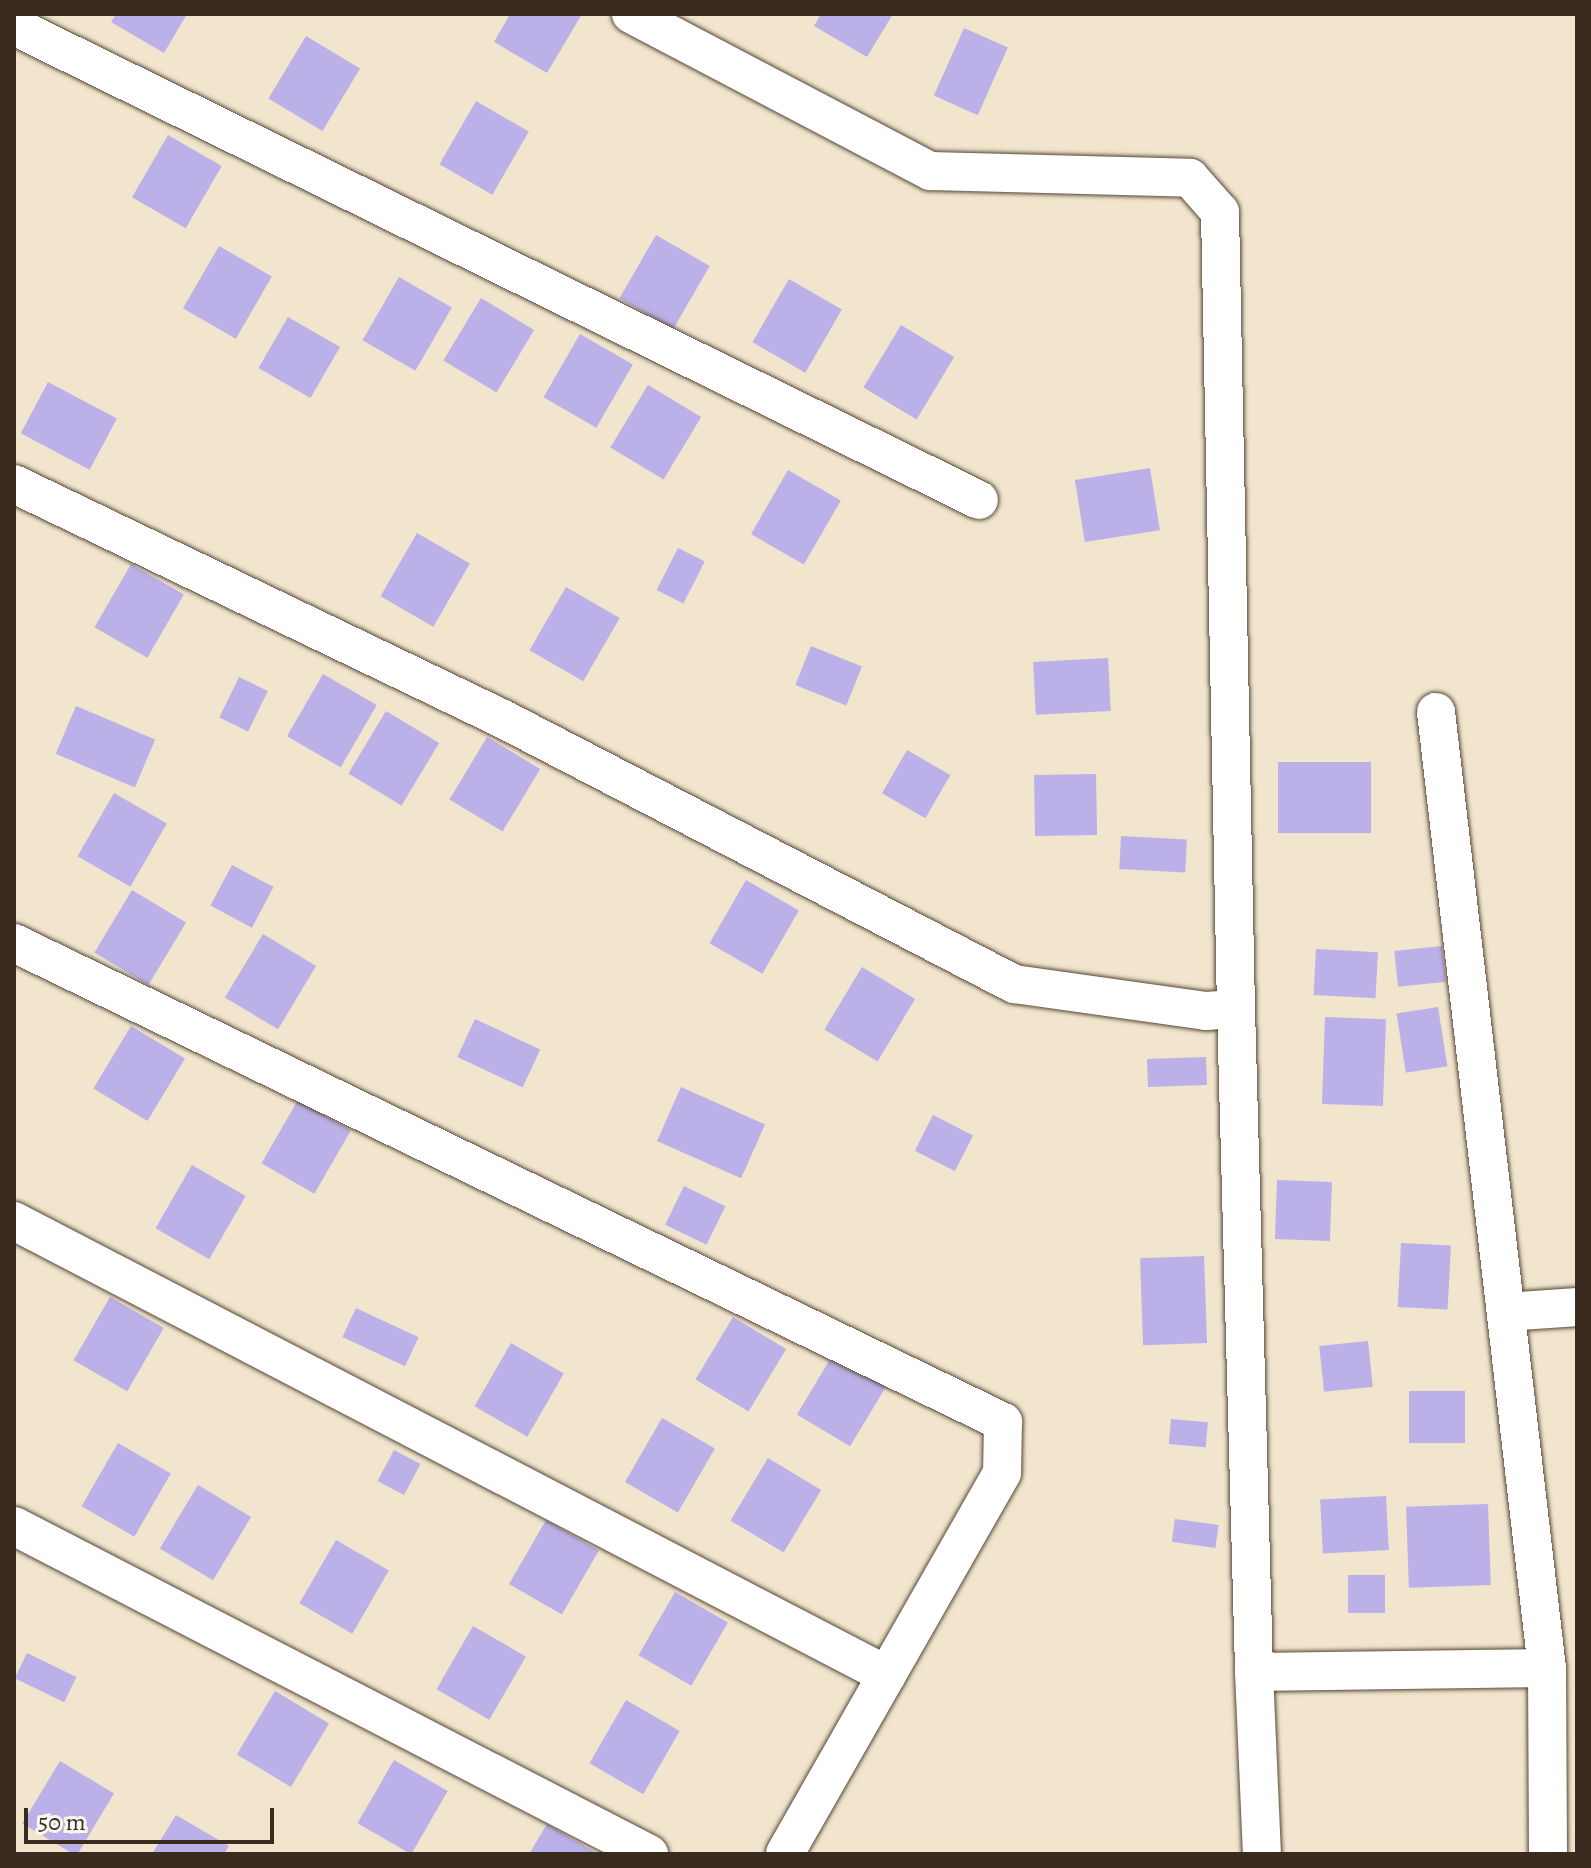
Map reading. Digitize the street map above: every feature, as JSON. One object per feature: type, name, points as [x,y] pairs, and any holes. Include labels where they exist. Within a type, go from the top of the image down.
[{"type":"street","points":[[631,14],[930,171],[1190,178],[1220,212],[1236,1009],[1262,1854]]},
{"type":"street","points":[[14,26],[979,500]]},
{"type":"street","points":[[14,484],[503,719],[1014,984],[1206,1011],[1236,1009]]},
{"type":"street","points":[[1436,712],[1547,1668],[1548,1854]]},
{"type":"street","points":[[14,943],[1003,1422],[1002,1473],[785,1854]]},
{"type":"street","points":[[14,1221],[887,1675]]},
{"type":"street","points":[[1506,1312],[1577,1307]]},
{"type":"street","points":[[14,1526],[649,1854]]},
{"type":"street","points":[[1254,1672],[1547,1668]]},
{"type":"building","points":[[116,14],[187,14],[164,53],[111,22]]},
{"type":"building","points":[[510,14],[582,14],[547,73],[494,42]]},
{"type":"building","points":[[821,14],[893,14],[867,57],[814,26]]},
{"type":"building","points":[[964,28],[1008,48],[978,115],[934,96]]},
{"type":"building","points":[[306,36],[360,68],[322,131],[268,99]]},
{"type":"building","points":[[476,101],[529,132],[492,195],[440,164]]},
{"type":"building","points":[[168,135],[222,166],[186,228],[132,197]]},
{"type":"building","points":[[656,235],[710,266],[673,329],[620,298]]},
{"type":"building","points":[[219,246],[272,276],[236,339],[183,308]]},
{"type":"building","points":[[399,277],[452,308],[415,371],[362,340]]},
{"type":"building","points":[[789,279],[842,310],[805,373],[752,342]]},
{"type":"building","points":[[481,298],[534,330],[497,393],[443,361]]},
{"type":"building","points":[[288,317],[340,347],[310,398],[258,368]]},
{"type":"building","points":[[901,325],[954,357],[917,420],[863,388]]},
{"type":"building","points":[[580,334],[633,365],[596,428],[544,397]]},
{"type":"building","points":[[48,382],[117,419],[90,470],[21,433]]},
{"type":"building","points":[[648,385],[701,417],[664,480],[610,448]]},
{"type":"building","points":[[1150,468],[1160,530],[1085,542],[1075,480]]},
{"type":"building","points":[[788,470],[841,500],[804,565],[751,534]]},
{"type":"building","points":[[417,533],[470,564],[433,627],[380,596]]},
{"type":"building","points":[[678,548],[705,562],[683,603],[657,590]]},
{"type":"building","points":[[131,564],[184,594],[147,658],[94,627]]},
{"type":"building","points":[[566,587],[620,618],[583,681],[530,650]]},
{"type":"building","points":[[811,646],[862,667],[846,706],[795,685]]},
{"type":"building","points":[[1108,658],[1111,711],[1036,715],[1033,662]]},
{"type":"building","points":[[323,674],[377,705],[341,767],[287,736]]},
{"type":"building","points":[[239,677],[268,691],[248,731],[219,717]]},
{"type":"building","points":[[76,706],[155,740],[135,787],[56,754]]},
{"type":"building","points":[[386,711],[439,743],[402,806],[348,774]]},
{"type":"building","points":[[487,737],[540,769],[503,832],[449,800]]},
{"type":"building","points":[[907,750],[950,775],[925,818],[882,793]]},
{"type":"building","points":[[1278,762],[1371,762],[1371,833],[1278,833]]},
{"type":"building","points":[[1096,774],[1097,835],[1035,836],[1034,775]]},
{"type":"building","points":[[114,793],[167,824],[130,887],[78,856]]},
{"type":"building","points":[[1121,836],[1187,839],[1185,872],[1119,869]]},
{"type":"building","points":[[232,865],[273,887],[252,928],[210,906]]},
{"type":"building","points":[[746,880],[799,910],[762,974],[710,943]]},
{"type":"building","points":[[132,890],[186,922],[148,985],[94,953]]},
{"type":"building","points":[[263,934],[316,966],[278,1029],[225,997]]},
{"type":"building","points":[[1442,946],[1446,982],[1398,987],[1394,951]]},
{"type":"building","points":[[1316,949],[1378,952],[1376,998],[1314,995]]},
{"type":"building","points":[[862,967],[915,999],[878,1062],[824,1030]]},
{"type":"building","points":[[1438,1007],[1447,1066],[1406,1073],[1397,1014]]},
{"type":"building","points":[[1325,1017],[1386,1019],[1383,1106],[1322,1104]]},
{"type":"building","points":[[475,1019],[540,1049],[523,1087],[457,1057]]},
{"type":"building","points":[[131,1026],[185,1058],[147,1121],[93,1089]]},
{"type":"building","points":[[1206,1057],[1207,1085],[1148,1087],[1147,1059]]},
{"type":"building","points":[[681,1087],[765,1124],[741,1178],[657,1141]]},
{"type":"building","points":[[298,1100],[351,1130],[314,1194],[262,1163]]},
{"type":"building","points":[[933,1115],[973,1135],[955,1171],[915,1151]]},
{"type":"building","points":[[192,1165],[246,1196],[209,1259],[156,1228]]},
{"type":"building","points":[[1277,1180],[1332,1182],[1330,1241],[1275,1239]]},
{"type":"building","points":[[684,1186],[725,1206],[706,1245],[665,1225]]},
{"type":"building","points":[[1401,1243],[1451,1246],[1448,1310],[1398,1307]]},
{"type":"building","points":[[1204,1256],[1207,1343],[1143,1345],[1140,1258]]},
{"type":"building","points":[[110,1297],[164,1328],[127,1391],[74,1360]]},
{"type":"building","points":[[356,1308],[419,1337],[405,1366],[342,1337]]},
{"type":"building","points":[[733,1317],[786,1349],[749,1412],[695,1380]]},
{"type":"building","points":[[1368,1341],[1373,1387],[1324,1392],[1319,1346]]},
{"type":"building","points":[[511,1343],[564,1374],[527,1437],[474,1406]]},
{"type":"building","points":[[835,1351],[888,1383],[850,1446],[797,1414]]},
{"type":"building","points":[[1409,1391],[1465,1391],[1465,1443],[1409,1443]]},
{"type":"building","points":[[662,1418],[715,1448],[678,1513],[625,1482]]},
{"type":"building","points":[[1171,1419],[1208,1422],[1206,1447],[1169,1444]]},
{"type":"building","points":[[118,1443],[171,1474],[134,1537],[82,1506]]},
{"type":"building","points":[[394,1450],[420,1464],[404,1495],[378,1481]]},
{"type":"building","points":[[768,1458],[821,1490],[784,1553],[730,1521]]},
{"type":"building","points":[[198,1485],[251,1517],[213,1580],[160,1548]]},
{"type":"building","points":[[1386,1496],[1389,1550],[1323,1553],[1320,1499]]},
{"type":"building","points":[[1488,1504],[1491,1585],[1409,1588],[1406,1507]]},
{"type":"building","points":[[1175,1519],[1219,1525],[1215,1548],[1172,1542]]},
{"type":"building","points":[[546,1520],[599,1550],[562,1615],[509,1584]]},
{"type":"building","points":[[336,1540],[389,1570],[352,1634],[300,1603]]},
{"type":"building","points":[[1348,1575],[1385,1575],[1385,1613],[1348,1613]]},
{"type":"building","points":[[675,1592],[728,1622],[691,1686],[638,1655]]},
{"type":"building","points":[[473,1626],[526,1656],[489,1720],[436,1689]]},
{"type":"building","points":[[27,1653],[76,1677],[64,1702],[15,1678]]},
{"type":"building","points":[[275,1691],[329,1723],[291,1787],[237,1754]]},
{"type":"building","points":[[626,1700],[680,1731],[643,1794],[590,1763]]},
{"type":"building","points":[[394,1760],[448,1791],[411,1854],[358,1823]]},
{"type":"building","points":[[60,1761],[114,1793],[78,1854],[22,1824]]},
{"type":"building","points":[[176,1815],[229,1846],[224,1854],[152,1854]]},
{"type":"building","points":[[547,1824],[598,1854],[529,1854]]}]
